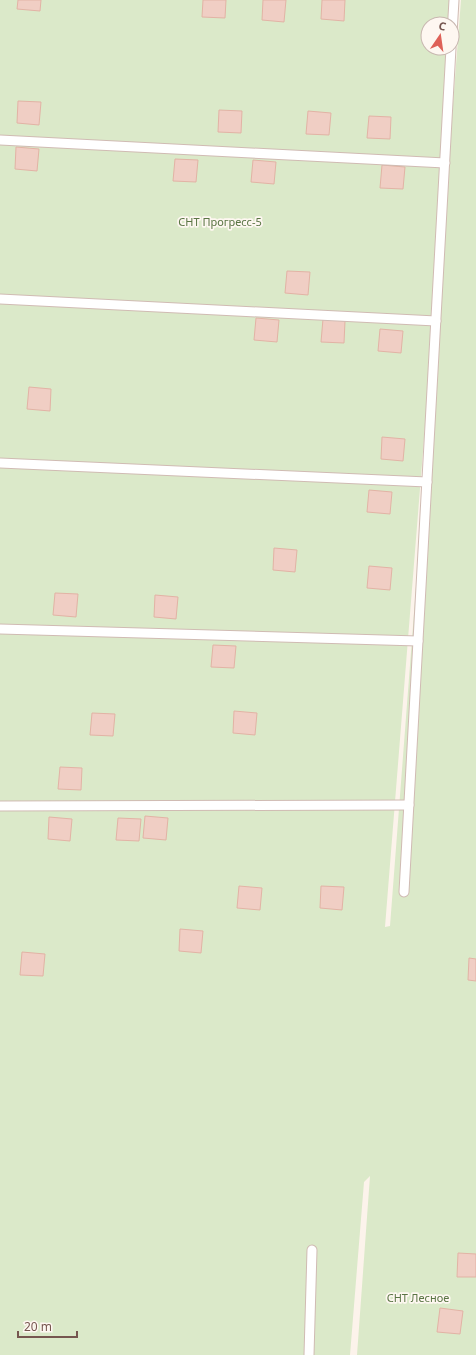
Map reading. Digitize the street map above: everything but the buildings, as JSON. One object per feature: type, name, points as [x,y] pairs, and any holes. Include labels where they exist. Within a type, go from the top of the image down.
[{"type":"lane","points":[[453,16],[454,0]]},
{"type":"lane","points":[[404,892],[451,56]]},
{"type":"lane","points":[[0,140],[445,164]]},
{"type":"lane","points":[[0,299],[436,321]]},
{"type":"lane","points":[[0,463],[427,482]]},
{"type":"lane","points":[[0,629],[418,641]]},
{"type":"lane","points":[[0,806],[409,805]]},
{"type":"lane","points":[[309,1355],[312,1250]]},
{"type":"green space","name":"СНТ Прогресс-5","points":[[0,0],[459,0],[458,16],[420,16],[420,56],[455,56],[385,927],[390,926],[457,56],[460,56],[461,0],[476,0],[476,1355],[357,1355],[370,1176],[364,1182],[350,1355],[0,1355]]},
{"type":"park label","name":"СНТ Лесное","points":[[418,1297]]}]
